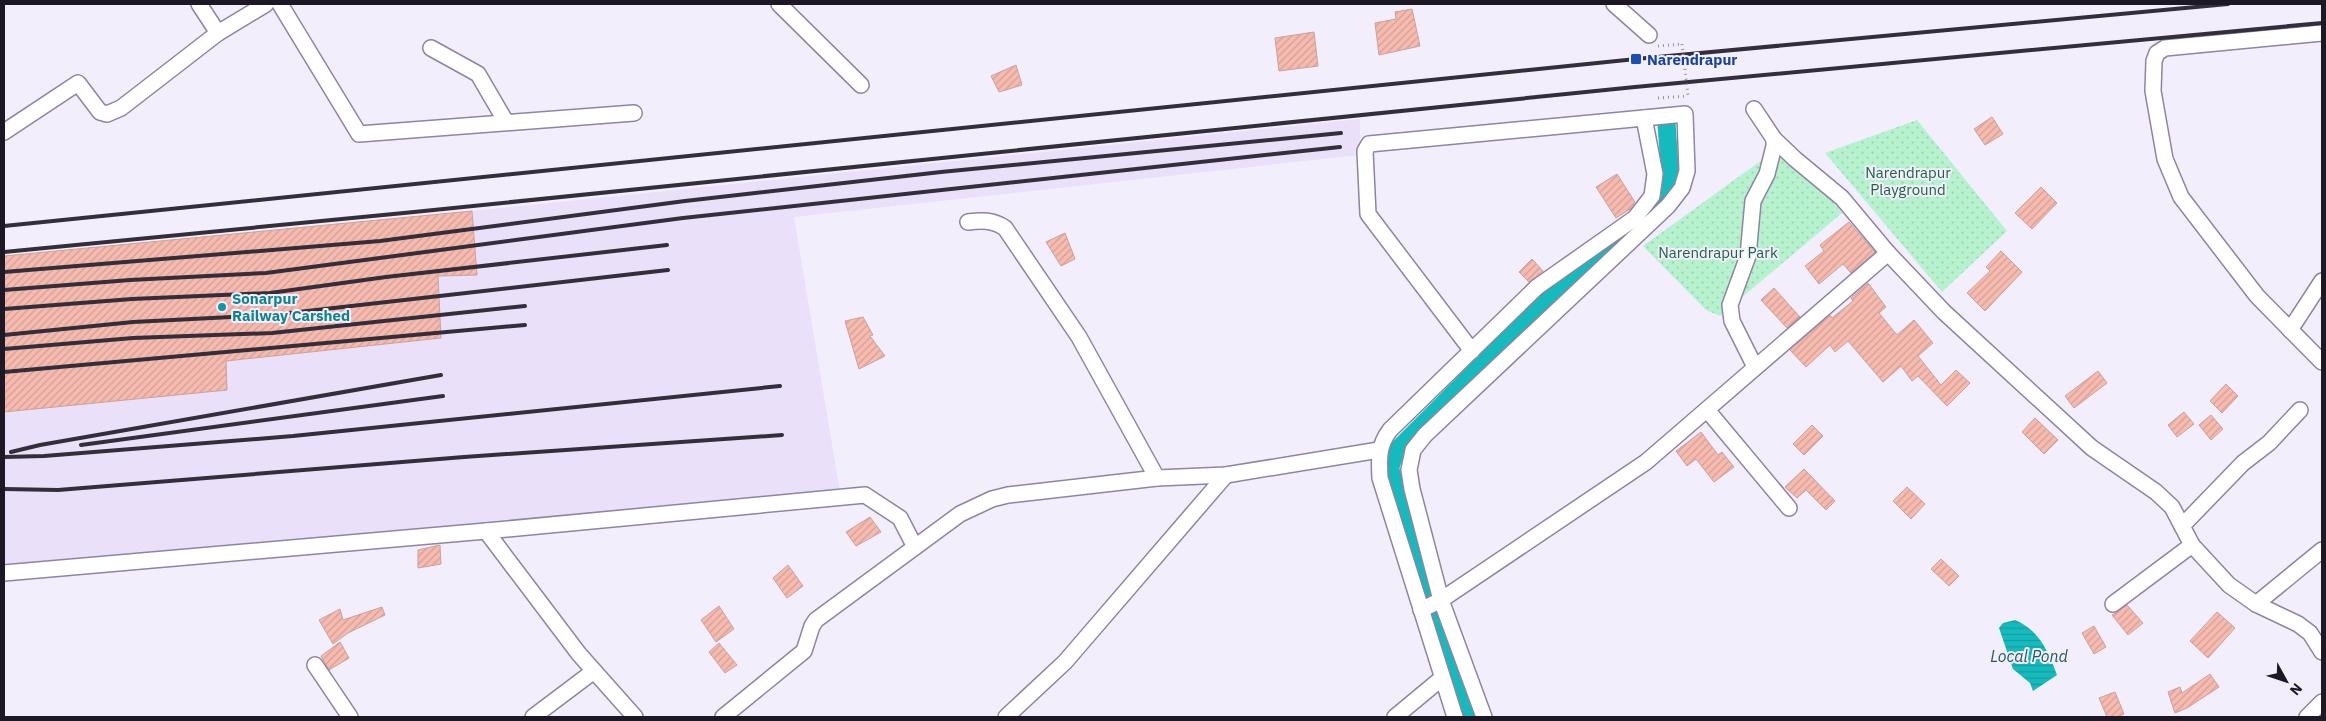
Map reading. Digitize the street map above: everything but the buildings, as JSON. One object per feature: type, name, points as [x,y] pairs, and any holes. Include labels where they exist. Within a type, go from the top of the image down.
[{"type":"street","points":[[199,4],[218,33]]},
{"type":"street","points":[[4,132],[78,83],[100,112],[107,114],[120,108],[218,33],[266,4]]},
{"type":"street","points":[[280,4],[359,134],[634,113]]},
{"type":"street","points":[[779,4],[861,85]]},
{"type":"street","points":[[1614,4],[1651,41]]},
{"type":"street","points":[[2322,33],[2165,48],[2158,53],[2154,62],[2152,91],[2165,159],[2181,197],[2257,296],[2322,362]]},
{"type":"street","points":[[431,48],[478,74],[506,122]]},
{"type":"street","points":[[1754,109],[1774,139],[1842,198],[1888,253],[1944,312],[2092,448],[2156,492],[2172,507],[2192,545],[2228,585],[2256,604],[2298,624],[2310,633],[2322,652]]},
{"type":"street","points":[[1472,351],[1368,214],[1365,151],[1369,144],[1685,114],[1686,171],[1682,188],[1668,206],[1425,435],[1413,450],[1408,470],[1441,600],[1484,717]]},
{"type":"street","points":[[1455,717],[1380,478],[1379,450],[1382,440],[1390,430],[1538,287],[1635,218],[1652,196],[1655,174],[1644,118]]},
{"type":"street","points":[[1755,366],[1735,328],[1730,306],[1748,256],[1753,201],[1766,174],[1774,146],[1774,139]]},
{"type":"street","points":[[968,222],[983,220],[996,222],[1005,228],[1079,337],[1157,478]]},
{"type":"street","points":[[1421,610],[1441,600],[1631,473],[1708,410],[1755,366],[1888,253]]},
{"type":"street","points":[[2290,330],[2322,281]]},
{"type":"street","points":[[1708,410],[1789,508]]},
{"type":"street","points":[[2182,526],[2243,463],[2269,443],[2300,410]]},
{"type":"street","points":[[723,717],[804,651],[812,626],[816,620],[960,514],[992,499],[1008,495],[1157,478],[1226,475],[1379,450]]},
{"type":"street","points":[[1006,717],[1065,662],[1226,475]]},
{"type":"street","points":[[4,573],[486,531],[864,495],[900,518],[915,547]]},
{"type":"street","points":[[486,531],[594,671],[634,717]]},
{"type":"street","points":[[2112,604],[2192,545]]},
{"type":"street","points":[[2256,604],[2322,550]]},
{"type":"street","points":[[314,665],[350,717]]},
{"type":"street","points":[[533,717],[594,671]]},
{"type":"street","points":[[1395,717],[1442,678]]},
{"type":"street","points":[[2307,717],[2322,702]]},
{"type":"path","points":[[1651,41],[1682,44],[1688,96],[1658,98]]},
{"type":"shaded area","name":"Sonarpur Railway Carshed","points":[[1360,119],[1360,155],[794,217],[840,492],[4,567],[4,256],[472,211]]},
{"type":"green space","name":"Narendrapur Playground","points":[[1917,120],[2007,231],[1942,292],[1825,153]]},
{"type":"green space","name":"Narendrapur Park","points":[[1773,152],[1824,191],[1842,213],[1720,316],[1706,310],[1643,246]]},
{"type":"water","name":"Local Pond","points":[[2015,620],[2030,629],[2042,642],[2057,675],[2033,691],[2030,683],[2013,669],[1999,628],[2003,623]]},
{"type":"waterway","points":[[1468,717],[1429,606],[1390,468],[1396,451],[1541,306],[1610,250],[1656,207],[1665,191],[1670,173],[1666,116]]},
{"type":"railway","points":[[4,226],[1636,59],[2228,4]]},
{"type":"railway","points":[[4,252],[1635,87],[2322,23]]},
{"type":"railway","points":[[4,272],[380,241],[685,201],[941,172],[1341,133]]},
{"type":"railway","points":[[4,290],[130,280],[266,273],[683,218],[1340,147]]},
{"type":"railway","points":[[4,309],[132,299],[270,293],[386,277],[667,245]]},
{"type":"railway","points":[[4,335],[133,322],[272,315],[668,270]]},
{"type":"railway","points":[[4,349],[133,338],[272,333],[525,306]]},
{"type":"railway","points":[[4,372],[525,325]]},
{"type":"railway","points":[[11,452],[40,445],[441,375]]},
{"type":"railway","points":[[4,457],[44,456],[293,436],[780,386]]},
{"type":"railway","points":[[81,445],[443,396]]},
{"type":"railway","points":[[4,489],[58,490],[464,457],[782,435]]},
{"type":"place","name":"Narendrapur","points":[[1636,59]]},
{"type":"place","name":"Sonarpur Railway Carshed","points":[[222,307]]}]
